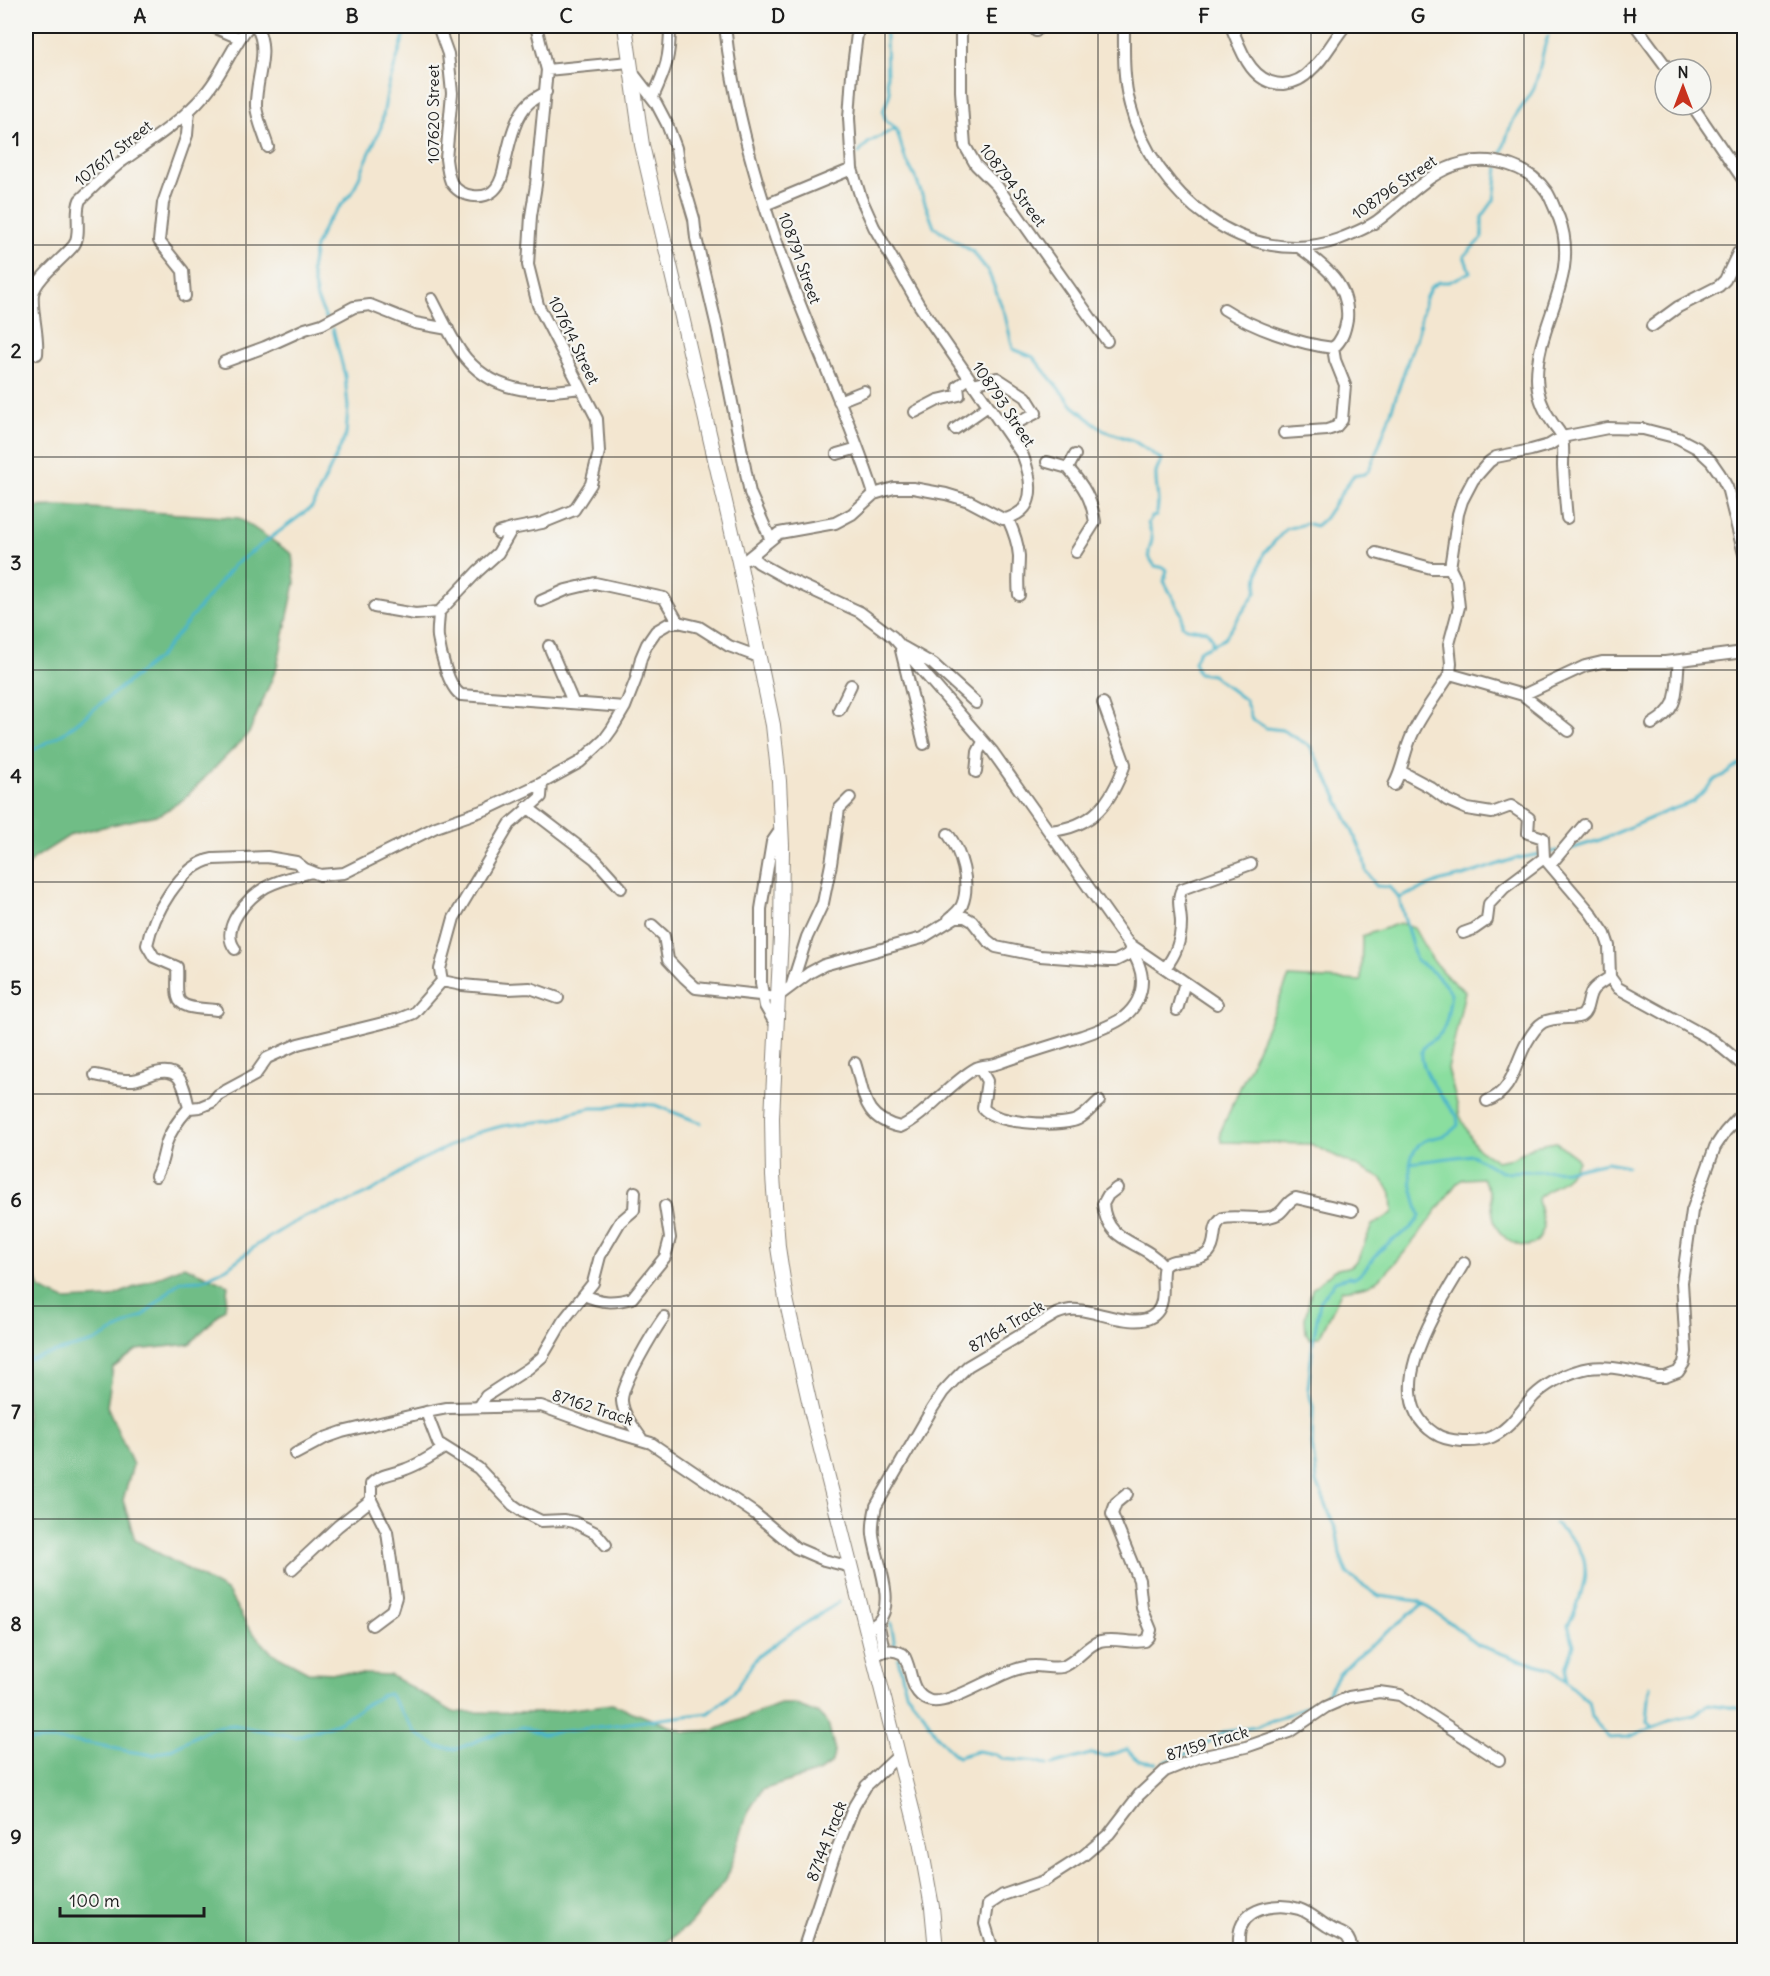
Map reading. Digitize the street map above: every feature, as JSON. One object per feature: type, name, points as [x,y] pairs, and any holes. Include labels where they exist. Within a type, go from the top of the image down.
[{"type":"main road","points":[[625,26],[642,146],[745,559],[759,657],[772,725],[779,781],[781,829],[781,936],[770,997],[776,1025],[773,1164],[778,1247],[795,1341],[851,1567],[872,1626],[879,1654],[898,1756],[926,1868],[936,1950]]},
{"type":"street","points":[[211,26],[239,38]]},
{"type":"street","name":"107617 Street","points":[[37,354],[38,340],[33,293],[76,242],[78,202],[119,164],[189,110],[204,95],[225,67],[239,38],[249,26]]},
{"type":"street","points":[[256,26],[262,46],[261,76],[256,105],[268,147]]},
{"type":"street","name":"107620 Street","points":[[438,26],[448,54],[452,93],[448,170],[452,183],[460,192],[465,195],[479,196],[497,188],[504,169],[509,143],[520,116],[528,103],[546,92]]},
{"type":"street","name":"107614 Street","points":[[498,533],[542,523],[574,510],[591,484],[599,452],[597,419],[538,305],[528,265],[547,70],[536,26]]},
{"type":"street","points":[[652,97],[669,58],[670,26]]},
{"type":"street","name":"108791 Street","points":[[725,26],[740,116],[765,205],[788,274],[858,448],[874,494]]},
{"type":"street","name":"108793 Street","points":[[858,26],[849,118],[852,169],[874,227],[890,258],[919,305],[1023,456],[1030,482],[1029,497],[1023,511],[1008,519]]},
{"type":"street","name":"108794 Street","points":[[961,26],[961,91],[965,146],[976,165],[997,186],[1107,341]]},
{"type":"street","name":"108796 Street","points":[[1124,26],[1126,85],[1130,106],[1144,143],[1170,183],[1198,211],[1232,232],[1275,247],[1300,248],[1339,239],[1375,222],[1437,174],[1464,162],[1497,162],[1511,165],[1527,173],[1539,183],[1548,194],[1560,223],[1566,250],[1555,304],[1538,358],[1537,378],[1541,405],[1562,437],[1567,518]]},
{"type":"street","points":[[1231,26],[1255,73],[1267,81],[1282,84],[1299,80],[1313,69],[1345,26]]},
{"type":"street","points":[[1636,26],[1659,57]]},
{"type":"street","points":[[547,70],[629,65],[652,97],[667,124],[676,148],[679,168],[694,219],[696,238],[717,327],[750,493],[770,538]]},
{"type":"street","points":[[185,296],[183,272],[159,241],[163,203],[187,135],[189,110]]},
{"type":"street","points":[[1700,117],[1744,181]]},
{"type":"street","points":[[765,205],[852,169]]},
{"type":"street","points":[[1224,309],[1248,322],[1299,342],[1333,348],[1339,344],[1345,328],[1347,306],[1345,293],[1331,273],[1300,248]]},
{"type":"street","points":[[1652,326],[1678,307],[1719,286],[1725,280],[1738,253],[1744,250]]},
{"type":"street","points":[[432,299],[461,352],[474,368],[494,382],[514,389],[551,393],[580,388]]},
{"type":"street","points":[[224,362],[322,324],[347,310],[363,305],[370,305],[415,323],[448,329]]},
{"type":"street","points":[[1284,434],[1327,430],[1336,427],[1342,420],[1345,385],[1333,348]]},
{"type":"street","points":[[915,412],[939,400],[959,395],[958,386],[971,381],[997,378],[1026,397],[1036,413],[1005,429]]},
{"type":"street","points":[[839,401],[864,391]]},
{"type":"street","points":[[955,429],[988,406]]},
{"type":"street","points":[[1394,785],[1402,772],[1405,754],[1424,712],[1450,674],[1449,644],[1459,607],[1456,580],[1450,568],[1462,501],[1479,473],[1496,457],[1540,448],[1562,437],[1608,428],[1643,429],[1678,438],[1697,448],[1711,461],[1727,487],[1744,554]]},
{"type":"street","points":[[837,454],[858,448]]},
{"type":"street","points":[[1068,468],[1075,455]]},
{"type":"street","points":[[1047,462],[1068,468],[1084,486],[1093,506],[1095,522],[1076,552]]},
{"type":"street","points":[[745,559],[770,538],[788,530],[836,523],[852,514],[874,494],[894,488],[903,488],[946,494],[969,501],[997,516],[1008,519],[1019,556],[1017,585],[1019,595]]},
{"type":"street","points":[[512,529],[502,548],[490,562],[478,571],[439,612],[438,636],[453,688],[457,693],[468,696],[625,707]]},
{"type":"street","points":[[1376,553],[1431,568],[1450,568]]},
{"type":"street","points":[[745,559],[759,563],[860,612],[884,629],[983,742],[1050,831],[1130,948],[1143,979],[1139,999],[1126,1016],[1101,1030],[996,1064],[979,1067],[962,1077],[911,1121],[900,1127],[885,1120],[866,1105],[855,1063]]},
{"type":"street","points":[[541,602],[558,593],[595,583],[664,598],[678,622]]},
{"type":"street","points":[[374,607],[415,614],[439,612]]},
{"type":"street","points":[[218,1010],[187,1006],[181,1002],[178,997],[177,967],[154,957],[147,945],[157,912],[188,873],[205,861],[267,857],[296,862],[320,875],[344,873],[436,827],[487,809],[542,783],[580,762],[612,729],[625,707],[647,644],[656,631],[662,627],[678,622],[699,627],[729,646],[759,657]]},
{"type":"street","points":[[549,646],[573,702]]},
{"type":"street","points":[[900,646],[933,664],[976,703]]},
{"type":"street","points":[[900,646],[924,744]]},
{"type":"street","points":[[1523,695],[1596,663],[1679,661],[1744,652]]},
{"type":"street","points":[[1652,724],[1669,712],[1673,706],[1678,687],[1679,661]]},
{"type":"street","points":[[1450,674],[1523,695],[1569,731]]},
{"type":"street","points":[[839,710],[851,685]]},
{"type":"street","points":[[1050,831],[1077,826],[1099,812],[1122,773],[1125,764],[1103,703]]},
{"type":"street","points":[[976,772],[978,752],[983,742]]},
{"type":"street","points":[[1402,772],[1430,787],[1447,800],[1467,809],[1492,813],[1511,806],[1529,818],[1528,833],[1543,838],[1549,857],[1605,934],[1609,946],[1610,977],[1624,993],[1714,1041],[1744,1066]]},
{"type":"street","points":[[442,981],[440,969],[454,918],[505,832],[527,807],[541,797],[542,783]]},
{"type":"street","points":[[792,985],[807,937],[823,903],[839,809],[850,798]]},
{"type":"street","points":[[527,807],[595,859],[621,888]]},
{"type":"street","points":[[1463,933],[1487,920],[1489,904],[1504,888],[1568,844],[1584,825]]},
{"type":"street","points":[[770,997],[760,962],[761,900],[772,842],[781,829]]},
{"type":"street","points":[[947,922],[962,907],[966,885],[957,847],[948,834]]},
{"type":"street","points":[[1165,968],[1176,951],[1181,923],[1179,898],[1182,889],[1251,864]]},
{"type":"street","points":[[235,949],[230,943],[234,920],[252,897],[267,886],[312,872]]},
{"type":"street","points":[[652,925],[664,936],[667,957],[671,964],[692,986],[705,990],[770,997],[825,964],[922,938],[956,917],[965,917],[972,921],[987,940],[996,947],[1040,956],[1115,961],[1130,948]]},
{"type":"street","points":[[1130,948],[1165,968],[1217,1004]]},
{"type":"street","points":[[1487,1101],[1502,1092],[1510,1082],[1525,1044],[1539,1024],[1548,1019],[1573,1018],[1582,1015],[1594,988],[1610,977]]},
{"type":"street","points":[[442,981],[496,988],[530,988],[558,998]]},
{"type":"street","points":[[156,1176],[163,1163],[169,1137],[181,1116],[189,1108],[200,1107],[212,1102],[218,1095],[255,1075],[267,1058],[298,1044],[414,1013],[442,981]]},
{"type":"street","points":[[1177,1010],[1185,982]]},
{"type":"street","points":[[979,1067],[987,1081],[983,1108],[999,1118],[1056,1123],[1075,1121],[1099,1101]]},
{"type":"street","points":[[95,1075],[130,1080],[170,1072],[177,1075],[183,1083],[189,1108]]},
{"type":"street","points":[[1464,1263],[1429,1324],[1418,1350],[1410,1386],[1410,1394],[1419,1417],[1429,1430],[1439,1437],[1469,1440],[1490,1437],[1504,1430],[1516,1419],[1535,1394],[1576,1371],[1600,1368],[1657,1377],[1665,1377],[1678,1372],[1682,1368],[1686,1352],[1682,1282],[1692,1211],[1715,1147],[1744,1111]]},
{"type":"street","points":[[1116,1188],[1103,1204],[1107,1223],[1112,1231],[1149,1252],[1164,1266],[1170,1262],[1199,1257],[1209,1252],[1214,1230],[1223,1218],[1274,1216],[1282,1211],[1288,1202],[1296,1198],[1352,1211]]},
{"type":"street","points":[[478,1407],[486,1396],[542,1357],[563,1321],[595,1279],[600,1256],[620,1222],[634,1210],[635,1192]]},
{"type":"street","points":[[584,1295],[599,1302],[610,1303],[632,1298],[664,1257],[667,1249],[670,1238],[665,1206]]},
{"type":"street","name":"87164 Track","points":[[872,1626],[884,1610],[885,1586],[873,1536],[876,1506],[943,1392],[968,1366],[1065,1310],[1080,1310],[1137,1321],[1149,1318],[1161,1305],[1164,1266]]},
{"type":"street","points":[[641,1438],[627,1417],[622,1397],[651,1335],[664,1317]]},
{"type":"street","name":"87162 Track","points":[[295,1454],[342,1432],[426,1412],[447,1408],[541,1406],[604,1429],[641,1438],[668,1452],[753,1513],[796,1548],[824,1560],[851,1567]]},
{"type":"street","points":[[426,1412],[435,1438],[444,1448],[482,1471],[513,1505],[541,1521],[574,1522],[596,1533],[606,1545]]},
{"type":"street","points":[[372,1625],[392,1610],[396,1597],[387,1532],[371,1500],[371,1484],[424,1461],[444,1448]]},
{"type":"street","points":[[879,1654],[894,1651],[903,1654],[918,1694],[928,1700],[938,1702],[953,1698],[1020,1668],[1061,1667],[1100,1641],[1145,1641],[1151,1630],[1142,1608],[1139,1580],[1112,1514],[1116,1503],[1126,1494]]},
{"type":"street","points":[[292,1569],[338,1526],[371,1500]]},
{"type":"street","name":"87159 Track","points":[[993,1950],[985,1924],[988,1905],[1003,1895],[1044,1881],[1083,1856],[1109,1834],[1139,1795],[1165,1770],[1200,1757],[1246,1747],[1289,1732],[1326,1707],[1349,1697],[1378,1692],[1400,1695],[1499,1760]]},
{"type":"street","name":"87144 Track","points":[[803,1950],[833,1859],[854,1806],[866,1786],[898,1756]]},
{"type":"street","points":[[1239,1950],[1239,1932],[1244,1921],[1258,1910],[1281,1907],[1302,1910],[1330,1929],[1345,1934],[1350,1940],[1352,1950]]},
{"type":"green space","points":[[61,506],[239,518],[292,554],[295,583],[277,667],[249,733],[184,799],[161,814],[72,834],[33,859],[26,868],[26,507]]},
{"type":"green space","points":[[1400,923],[1414,928],[1441,970],[1465,991],[1448,1069],[1460,1116],[1476,1147],[1497,1161],[1513,1158],[1533,1146],[1556,1142],[1578,1161],[1566,1178],[1539,1197],[1544,1227],[1538,1240],[1526,1246],[1507,1239],[1498,1229],[1493,1217],[1489,1191],[1482,1178],[1463,1179],[1457,1183],[1403,1254],[1379,1279],[1366,1286],[1342,1290],[1320,1336],[1310,1339],[1306,1333],[1305,1318],[1312,1289],[1334,1270],[1351,1266],[1358,1259],[1372,1225],[1393,1212],[1392,1193],[1381,1178],[1311,1144],[1222,1142],[1220,1133],[1289,977],[1361,981],[1362,936]]},
{"type":"green space","points":[[26,1250],[40,1289],[65,1300],[109,1298],[184,1266],[228,1285],[225,1308],[190,1344],[137,1350],[113,1368],[107,1406],[133,1465],[123,1500],[135,1540],[228,1592],[248,1627],[271,1652],[308,1672],[390,1675],[453,1712],[542,1713],[612,1704],[685,1732],[714,1730],[780,1704],[794,1704],[819,1714],[828,1723],[835,1751],[831,1764],[818,1772],[762,1790],[748,1812],[726,1880],[690,1924],[656,1950],[221,1950],[189,1945],[171,1950],[26,1950]]},
{"type":"waterway","points":[[326,318],[317,299],[311,270],[315,247],[326,223],[353,191],[381,127],[388,88],[407,26]]},
{"type":"waterway","points":[[884,26],[887,81],[890,93],[883,112],[886,121],[896,128],[905,158],[916,179],[934,227],[973,252],[988,271],[1005,315],[1013,349],[1033,357],[1073,406],[1103,430],[1134,441],[1162,460],[1156,473],[1158,500],[1156,516],[1152,517],[1148,523],[1152,537],[1149,557],[1155,566],[1167,570],[1164,581],[1182,615],[1182,625],[1186,628],[1207,631],[1212,638],[1212,645]]},
{"type":"waterway","points":[[1502,153],[1513,121],[1533,90],[1548,36]]},
{"type":"waterway","points":[[859,153],[868,143],[896,128]]},
{"type":"waterway","points":[[1309,524],[1316,526],[1324,519],[1353,476],[1364,474],[1369,470],[1416,341],[1425,299],[1431,287],[1439,282],[1449,282],[1470,272],[1464,256],[1482,238],[1482,217],[1494,200],[1498,168]]},
{"type":"waterway","points":[[26,754],[64,733],[159,657],[234,565],[312,507],[346,435],[348,407],[345,376],[333,329]]},
{"type":"waterway","points":[[1305,524],[1286,529],[1264,553],[1256,592],[1224,639],[1199,651],[1194,662],[1198,673],[1212,675],[1245,700],[1252,719],[1266,728],[1282,730],[1310,746],[1363,854],[1366,871],[1376,886],[1389,887],[1399,898],[1416,961],[1436,975],[1451,993],[1443,1030],[1423,1048],[1422,1055],[1427,1074],[1457,1116],[1458,1125],[1444,1135],[1424,1141],[1416,1148],[1412,1156],[1410,1176],[1420,1216],[1417,1221],[1409,1230],[1380,1251],[1360,1275],[1335,1281],[1320,1302],[1308,1389],[1313,1407],[1312,1444],[1317,1482],[1337,1533],[1340,1555],[1348,1575],[1379,1596],[1418,1601],[1478,1645],[1522,1661],[1551,1668],[1589,1702],[1592,1716],[1609,1738],[1629,1737],[1672,1720],[1695,1715],[1708,1704],[1744,1709]]},
{"type":"waterway","points":[[1567,850],[1600,840],[1693,802],[1716,779],[1744,761]]},
{"type":"waterway","points":[[1399,898],[1441,881],[1514,859],[1557,851]]},
{"type":"waterway","points":[[26,1360],[94,1342],[144,1315],[180,1281],[202,1280],[227,1268],[257,1245],[289,1225],[311,1214],[344,1204],[372,1191],[415,1163],[476,1133],[502,1126],[554,1120],[573,1112],[591,1108],[607,1108],[624,1103],[655,1105],[701,1123]]},
{"type":"waterway","points":[[1410,1163],[1472,1155],[1501,1172],[1570,1170],[1607,1162],[1627,1166]]},
{"type":"waterway","points":[[1554,1524],[1579,1548],[1585,1569],[1576,1609],[1568,1625],[1574,1645],[1567,1665],[1566,1679]]},
{"type":"waterway","points":[[26,1741],[53,1740],[88,1743],[154,1755],[173,1748],[213,1727],[234,1725],[295,1737],[337,1723],[380,1696],[389,1694],[416,1733],[438,1747],[457,1749],[489,1736],[523,1727],[542,1734],[709,1713],[733,1693],[757,1657],[839,1602]]},
{"type":"waterway","points":[[1163,1763],[1197,1750],[1223,1732],[1256,1727],[1313,1704],[1326,1695],[1339,1674],[1355,1658],[1423,1604]]},
{"type":"waterway","points":[[891,1623],[895,1646]]},
{"type":"waterway","points":[[898,1658],[906,1692],[920,1709]]},
{"type":"waterway","points":[[1650,1687],[1647,1722],[1652,1727]]},
{"type":"waterway","points":[[922,1711],[942,1742],[958,1757],[978,1751],[994,1754],[1003,1759],[1039,1762],[1047,1765]]},
{"type":"waterway","points":[[1052,1765],[1090,1754],[1107,1756],[1127,1749],[1133,1757],[1139,1760],[1156,1763]]}]
